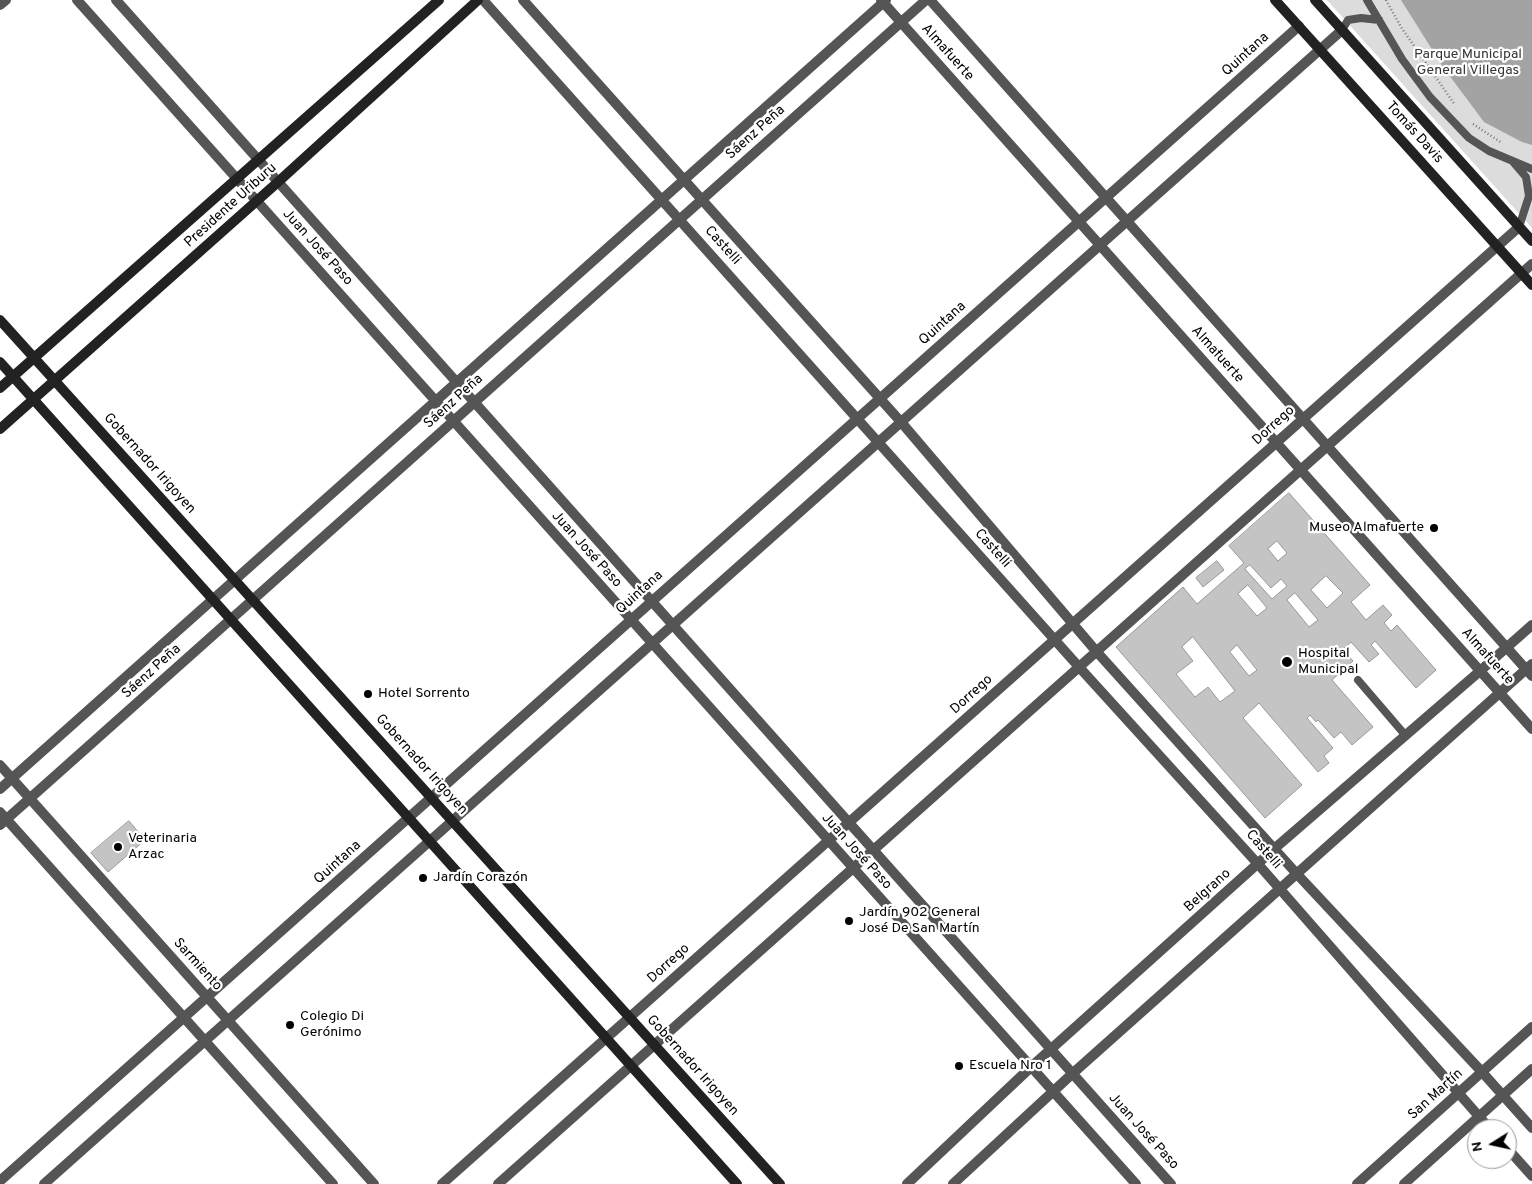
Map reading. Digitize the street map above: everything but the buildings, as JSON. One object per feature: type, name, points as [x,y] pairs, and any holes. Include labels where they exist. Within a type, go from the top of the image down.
[{"type":"street","points":[[0,5],[6,0]]},
{"type":"street","name":"Juan José Paso","points":[[77,0],[1136,1184]]},
{"type":"street","name":"Juan José Paso","points":[[116,0],[1171,1184]]},
{"type":"street","name":"Presidente Uriburu","points":[[0,388],[439,0]]},
{"type":"street","name":"Presidente Uriburu","points":[[0,429],[257,202],[478,0]]},
{"type":"street","name":"Castelli","points":[[483,0],[1054,640],[1258,864],[1482,1119]]},
{"type":"street","name":"Castelli","points":[[523,0],[881,398],[1096,650],[1296,873],[1532,1128]]},
{"type":"street","name":"Sáenz Peña","points":[[2,819],[30,799],[901,22],[928,0]]},
{"type":"street","name":"Almafuerte","points":[[928,0],[1507,647],[1530,670]]},
{"type":"street","name":"Tomás Davis","points":[[1275,0],[1532,284]]},
{"type":"street","name":"Tomás Davis","points":[[1315,0],[1532,241]]},
{"type":"street","name":"Sáenz Peña","points":[[0,789],[883,1]]},
{"type":"street","name":"Almafuerte","points":[[883,1],[1532,729]]},
{"type":"street","name":"Quintana","points":[[0,1181],[1299,26]]},
{"type":"street","points":[[44,1184],[1342,30]]},
{"type":"street","name":"Dorrego","points":[[442,1184],[1519,227]]},
{"type":"street","points":[[498,1184],[1532,264]]},
{"type":"street","name":"Gobernador Irigoyen","points":[[0,320],[780,1184]]},
{"type":"street","points":[[0,362],[737,1184]]},
{"type":"street","name":"Belgrano","points":[[907,1184],[1032,1067],[1274,848],[1406,736],[1532,625]]},
{"type":"street","points":[[953,1184],[1072,1074],[1280,890],[1296,873],[1500,693],[1530,670]]},
{"type":"street","name":"Sarmiento","points":[[0,765],[374,1184]]},
{"type":"street","points":[[2,819],[334,1184]]},
{"type":"street","name":"San Martín","points":[[1357,1184],[1532,1027]]},
{"type":"street","points":[[1404,1184],[1532,1069]]},
{"type":"street","points":[[1517,1159],[1532,1176]]},
{"type":"lane","points":[[1367,0],[1402,59],[1430,97],[1469,138],[1489,151],[1532,169]]},
{"type":"lane","points":[[1342,30],[1348,20],[1361,18],[1379,20]]},
{"type":"lane","points":[[1513,161],[1526,177],[1529,196],[1519,227]]},
{"type":"lane","points":[[1358,680],[1406,736]]},
{"type":"path","points":[[1386,0],[1401,27],[1457,108]]},
{"type":"path","points":[[1472,123],[1508,147]]},
{"type":"green space","name":"Parque Municipal General Villegas","points":[[1327,0],[1532,0],[1532,228]]},
{"type":"shaded area","points":[[1401,0],[1532,0],[1532,145],[1522,142],[1484,122],[1443,67]]},
{"type":"place","name":"Museo Almafuerte","points":[[1434,528]]},
{"type":"place","name":"Hospital Municipal","points":[[1287,662]]},
{"type":"place","name":"Hotel Sorrento","points":[[368,694]]},
{"type":"place","name":"Veterinaria Arzac","points":[[118,847]]},
{"type":"place","name":"Jardín Corazón","points":[[423,878]]},
{"type":"place","name":"Jardín 902 General José De San Martín","points":[[849,921]]},
{"type":"place","name":"Colegio Di Gerónimo","points":[[290,1025]]},
{"type":"place","name":"Escuela Nro 1","points":[[959,1066]]}]
